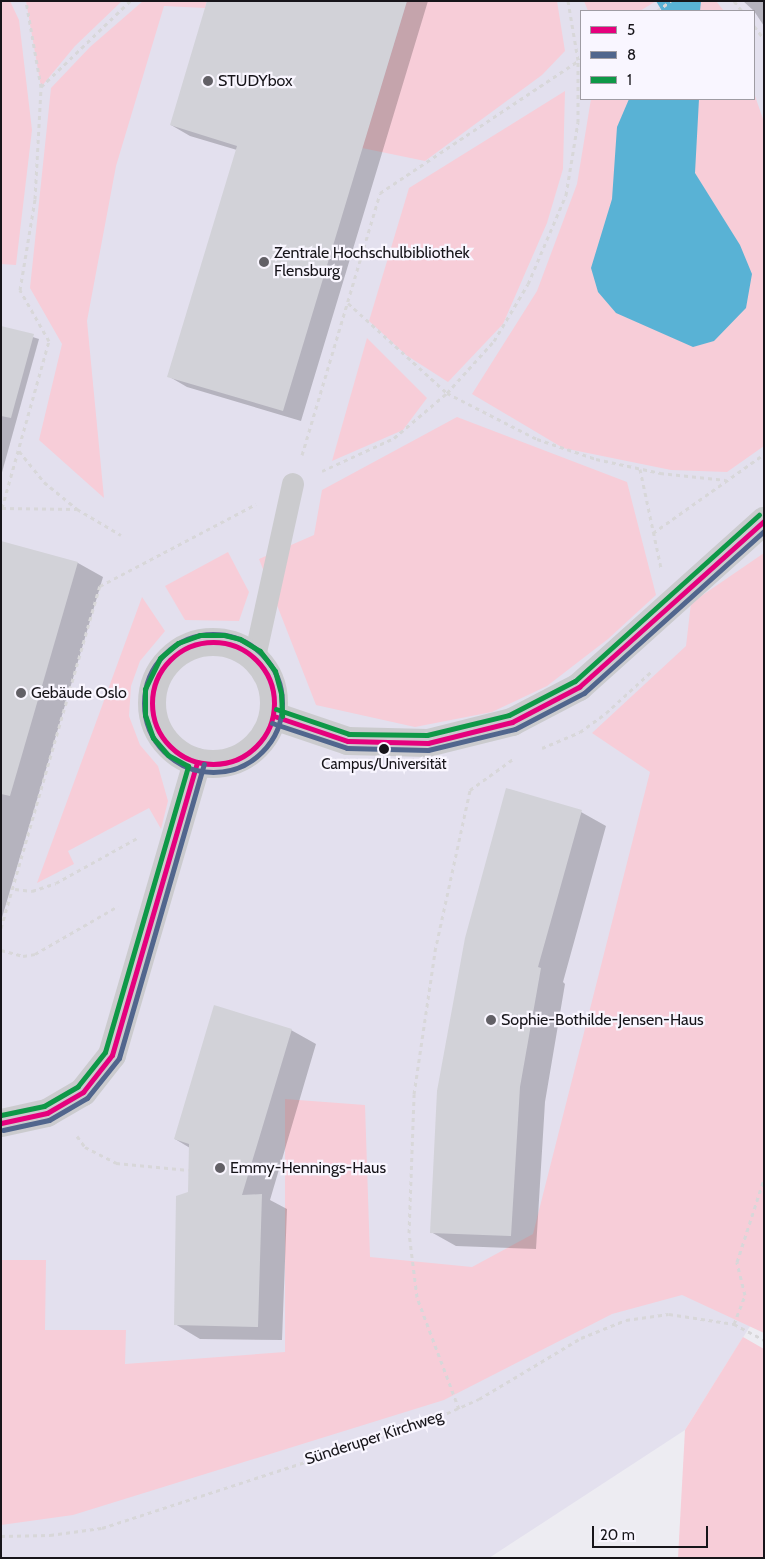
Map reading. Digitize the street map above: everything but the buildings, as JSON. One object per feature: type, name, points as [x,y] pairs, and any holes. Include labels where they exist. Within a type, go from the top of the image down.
[{"type":"street","points":[[274,716],[356,742],[428,743],[512,722],[579,687],[669,604],[764,521]]},
{"type":"street","points":[[202,642],[223,642],[255,657],[268,674],[274,695],[274,716],[257,746],[239,758],[218,764],[197,762],[173,749],[159,733],[152,713],[152,692],[166,663],[182,650],[202,642]]},
{"type":"street","points":[[1,1123],[47,1113],[83,1092],[112,1055],[197,762]]},
{"type":"lane","points":[[255,657],[293,484]]},
{"type":"path","points":[[26,1],[41,87],[35,199],[20,290],[49,341],[2,509],[77,509]]},
{"type":"path","points":[[41,87],[130,1]]},
{"type":"path","points":[[1,928],[15,889],[100,586],[293,484],[394,438],[447,393],[494,341],[528,284],[566,195],[578,122],[580,59],[568,1]]},
{"type":"path","points":[[658,10],[672,1]]},
{"type":"path","points":[[755,27],[764,39]]},
{"type":"path","points":[[293,484],[380,193],[580,59]]},
{"type":"path","points":[[348,303],[447,393],[537,439],[596,459],[640,469],[726,480]]},
{"type":"path","points":[[18,450],[44,482],[77,509],[121,535]]},
{"type":"path","points":[[652,533],[764,454]]},
{"type":"path","points":[[640,469],[652,533],[669,604]]},
{"type":"path","points":[[459,1409],[417,1297],[409,1233],[414,1094],[435,951],[470,790],[519,754]]},
{"type":"path","points":[[15,889],[32,891],[56,883],[162,824],[178,828]]},
{"type":"path","points":[[1,950],[23,956],[35,954],[141,894],[158,897]]},
{"type":"path","points":[[59,1106],[85,1147],[98,1156],[129,1165],[189,1170]]},
{"type":"path","points":[[734,1324],[745,1295],[737,1262],[764,1179]]},
{"type":"path","name":"Sünderuper Kirchweg","points":[[1,1536],[50,1535],[102,1528],[383,1437],[459,1409],[581,1338],[626,1320],[669,1314],[734,1324],[764,1340]]},
{"type":"shaded area","points":[[1,1],[764,1],[764,1304],[685,1430],[489,1558],[1,1558]]},
{"type":"shaded area","points":[[1,1],[10,1],[19,20],[32,130],[16,265],[1,264]]},
{"type":"shaded area","points":[[26,1],[122,1],[75,46],[41,87]]},
{"type":"shaded area","points":[[143,1],[207,1],[205,8],[164,6],[116,166],[87,321],[104,498],[39,440],[62,344],[30,288],[51,88],[90,47]]},
{"type":"shaded area","points":[[407,1],[557,1],[565,51],[542,75],[425,161],[362,148]]},
{"type":"shaded area","points":[[584,1],[656,1],[642,10],[588,10]]},
{"type":"shaded area","points":[[694,1],[716,1],[723,10],[680,10]]},
{"type":"shaded area","points":[[565,91],[563,169],[547,223],[503,324],[448,382],[406,355],[369,321],[409,188]]},
{"type":"shaded area","points":[[755,96],[764,122],[764,446],[727,472],[671,470],[563,448],[472,394],[537,291],[577,184],[591,100],[755,100]]},
{"type":"shaded area","points":[[367,338],[427,398],[403,430],[332,461]]},
{"type":"shaded area","points":[[457,417],[627,482],[656,595],[608,639],[547,686],[492,712],[415,727],[316,705],[259,559],[314,535],[322,490]]},
{"type":"shaded area","points":[[228,552],[249,592],[239,621],[185,620],[165,586]]},
{"type":"shaded area","points":[[764,553],[764,1333],[682,1295],[612,1314],[444,1400],[73,1515],[1,1525],[1,1260],[46,1260],[45,1330],[126,1330],[125,1364],[285,1352],[285,1099],[365,1105],[370,1257],[472,1267],[533,1234],[650,772],[592,733],[686,646],[691,603]]},
{"type":"shaded area","points":[[142,597],[165,631],[140,661],[131,686],[129,716],[140,745],[158,766],[168,801],[161,829],[149,808],[68,851],[74,864],[37,883]]},
{"type":"shaded area","points":[[743,1337],[764,1349],[764,1558],[678,1558],[685,1430]]},
{"type":"water","points":[[656,1],[701,1],[700,10],[661,10]]},
{"type":"water","points":[[629,100],[699,100],[695,173],[740,245],[752,274],[746,308],[714,341],[693,347],[616,313],[598,292],[591,268],[612,199],[617,127]]},
{"type":"transit line","name":"1","points":[[276,709],[349,734],[427,735],[509,715],[575,681],[759,515]]},
{"type":"transit line","name":"5","points":[[274,716],[348,741],[428,743],[512,722],[579,687],[764,521]]},
{"type":"transit line","name":"8","points":[[272,723],[347,748],[428,750],[515,729],[584,693],[764,531]]},
{"type":"transit line","name":"8","points":[[213,634],[239,640],[251,646],[261,655],[270,665],[276,677],[282,703],[276,729],[270,741],[261,751],[251,760],[239,766],[213,772],[187,766],[175,760],[165,751],[156,741],[150,729],[144,703],[150,677],[156,665],[165,655],[175,646],[187,640],[213,634]]},
{"type":"transit line","name":"1","points":[[1,1115],[44,1106],[78,1086],[105,1052],[188,766],[168,755],[153,738],[145,715],[145,689],[160,658],[178,643],[200,635],[224,635],[240,639],[260,651],[275,671],[281,694],[282,716]]},
{"type":"transit line","name":"5","points":[[213,642],[225,643],[236,647],[247,652],[256,660],[264,669],[269,680],[273,691],[274,703],[273,715],[269,726],[264,737],[256,746],[247,754],[236,759],[225,763],[213,764],[201,763],[190,759],[179,754],[170,746],[162,737],[157,726],[153,715],[152,703],[153,691],[157,680],[162,669],[170,660],[179,652],[190,647],[201,643],[213,642]]},
{"type":"transit line","name":"5","points":[[1,1123],[47,1113],[83,1092],[112,1055],[197,762]]},
{"type":"transit line","name":"8","points":[[3,1130],[49,1120],[87,1098],[119,1058],[204,764]]},
{"type":"place","name":"STUDYbox","points":[[208,81]]},
{"type":"place","name":"Zentrale Hochschulbibliothek Flensburg","points":[[264,262]]},
{"type":"place","name":"Gebäude Oslo","points":[[21,693]]},
{"type":"place","name":"Campus/Universität","points":[[384,749]]},
{"type":"place","name":"Sophie-Bothilde-Jensen-Haus","points":[[491,1020]]},
{"type":"place","name":"Emmy-Hennings-Haus","points":[[220,1168]]}]
